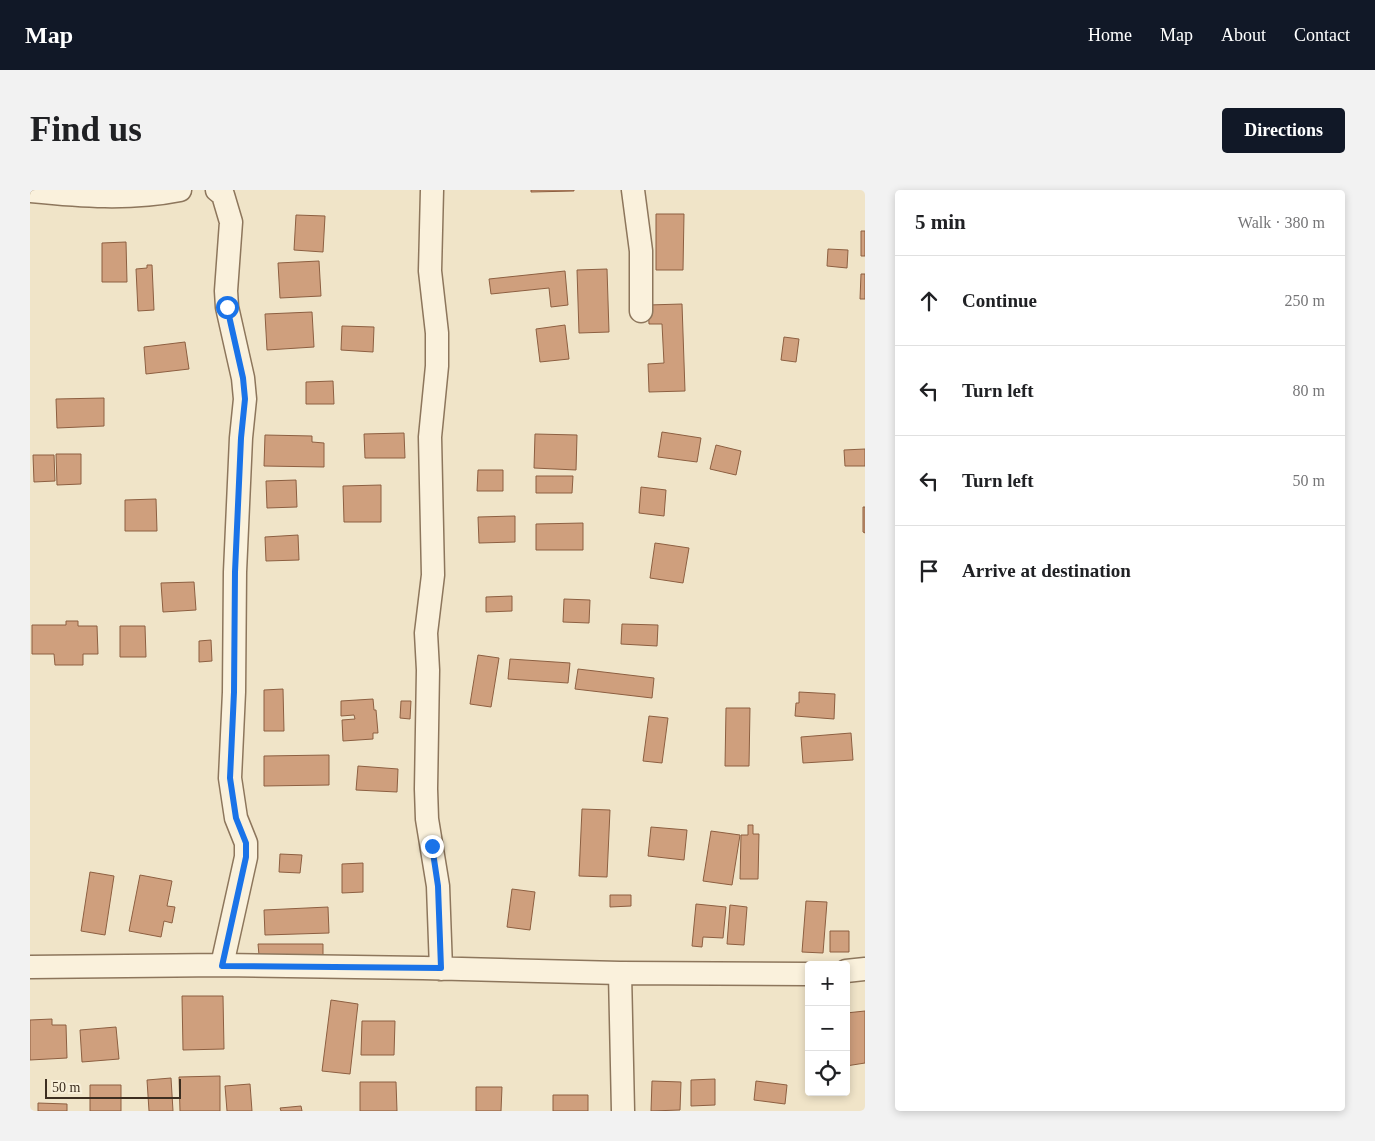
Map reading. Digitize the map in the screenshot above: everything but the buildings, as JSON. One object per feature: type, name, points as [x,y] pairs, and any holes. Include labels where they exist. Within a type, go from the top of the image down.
[{"type":"street","points":[[30,191],[76,196],[121,197],[180,190]]},
{"type":"street","points":[[217,190],[223,195],[231,222],[226,291],[227,307],[243,378],[245,399],[241,438],[236,562],[234,692],[230,778],[236,818],[246,843],[246,857],[222,966]]},
{"type":"street","points":[[432,190],[430,271],[437,333],[437,366],[430,437],[433,575],[426,633],[428,670],[426,789],[427,819],[438,886],[441,968]]},
{"type":"street","points":[[633,190],[641,251],[641,311]]},
{"type":"street","points":[[30,967],[222,966],[441,968],[620,974],[805,974]]},
{"type":"street","points":[[850,971],[865,969]]},
{"type":"street","points":[[620,974],[623,1111]]},
{"type":"route","points":[[227,307],[243,378],[245,399],[241,438],[235,572],[234,692],[230,778],[236,818],[246,843],[246,857],[222,966],[441,968],[438,886],[432,846]]}]
